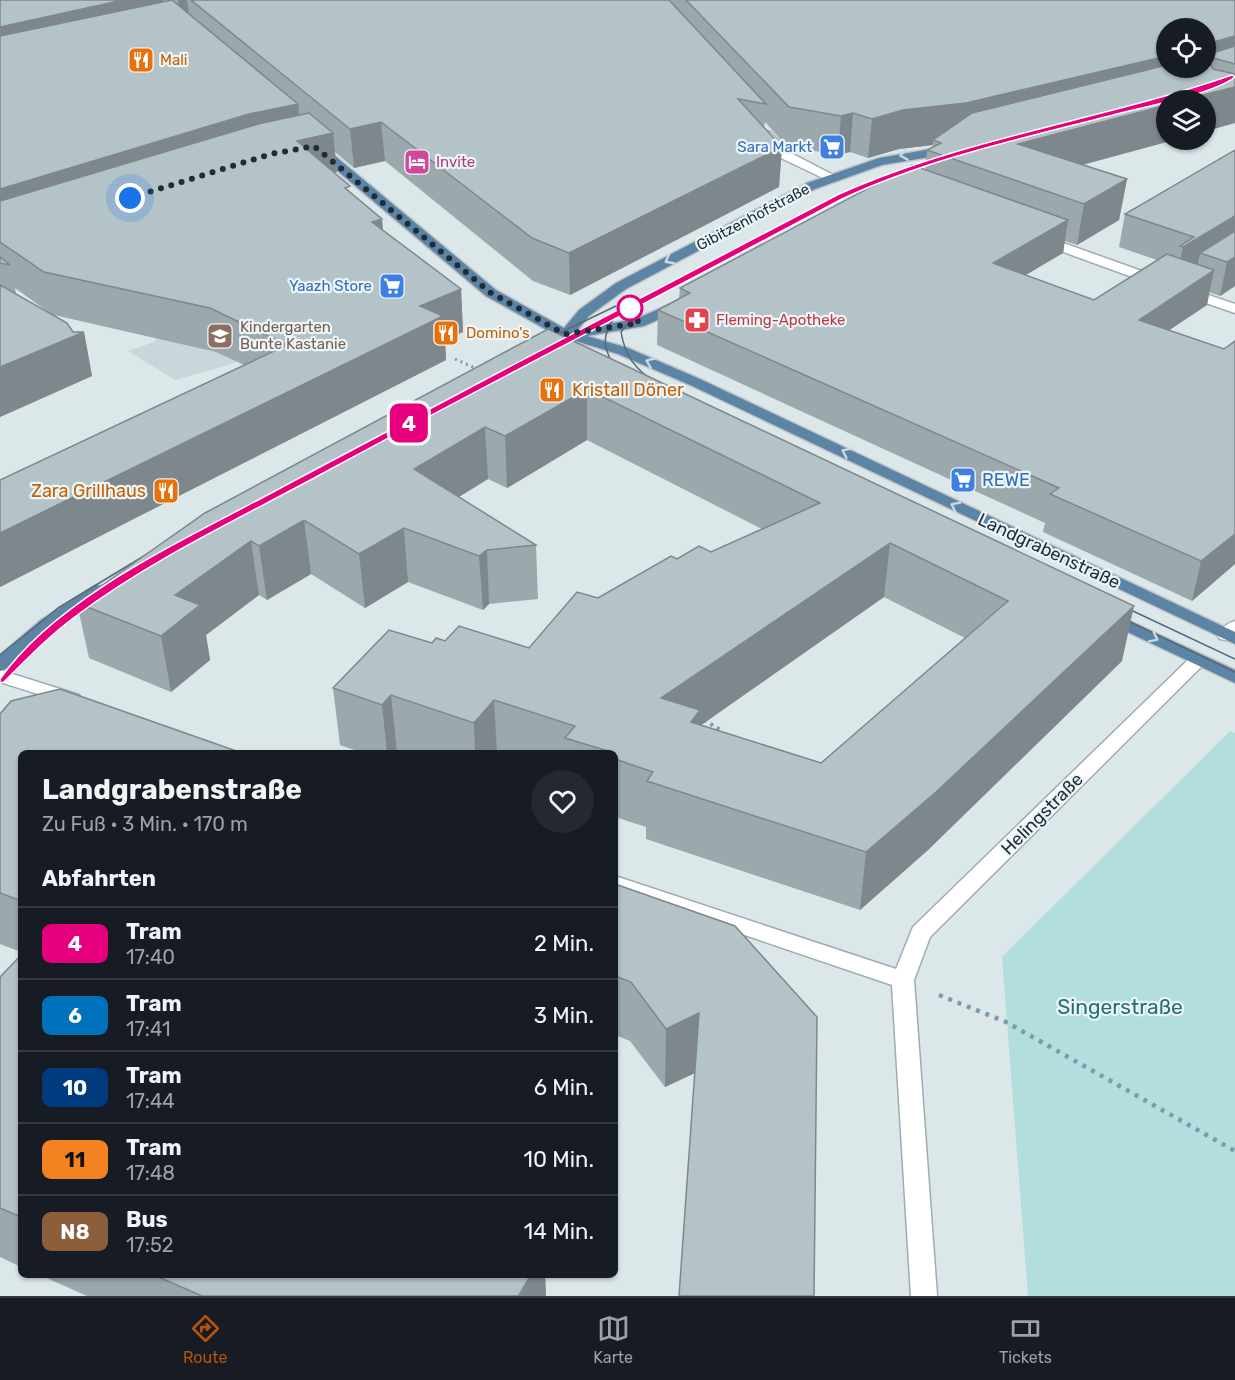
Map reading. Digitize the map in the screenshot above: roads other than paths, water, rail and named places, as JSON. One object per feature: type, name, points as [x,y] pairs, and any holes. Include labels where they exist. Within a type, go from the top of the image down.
[{"type":"main road","name":"Landgrabenstraße","points":[[308,144],[491,293],[566,334],[623,351],[685,377],[1232,633]]},
{"type":"main road","name":"Gibitzenhofstraße","points":[[566,334],[584,313],[621,286],[831,177],[899,155],[962,148],[940,164]]},
{"type":"main road","name":"Gibitzenhofstraße","points":[[547,344],[566,334],[639,323],[696,296]]},
{"type":"main road","points":[[566,334],[579,356]]},
{"type":"main road","points":[[0,665],[47,624],[111,581]]},
{"type":"main road","name":"Landgrabenstraße","points":[[1089,607],[1235,677]]},
{"type":"street","points":[[761,129],[785,155],[831,177]]},
{"type":"street","points":[[1028,234],[1235,309]]},
{"type":"street","points":[[1178,288],[1197,276]]},
{"type":"street","name":"Helingstraße","points":[[903,980],[921,933],[1198,660]]},
{"type":"street","points":[[0,676],[89,705]]},
{"type":"street","points":[[618,884],[903,980],[924,1296]]},
{"type":"tram line","name":"4","points":[[0,679],[38,641],[72,613],[141,568],[448,402],[586,332],[839,197],[881,178],[935,159],[1184,94],[1235,77]]},
{"type":"tram line","points":[[556,347],[839,197],[881,178],[941,157]]},
{"type":"tram line","points":[[543,341],[616,306]]},
{"type":"tram line","points":[[641,308],[621,332],[625,348],[632,361],[655,382]]},
{"type":"tram line","points":[[614,318],[607,332],[605,344],[609,357],[617,370]]},
{"type":"tram line","points":[[0,655],[58,608],[167,542]]},
{"type":"tram line","points":[[0,679],[38,641],[93,599]]},
{"type":"tram line","points":[[1118,604],[1235,659]]},
{"type":"tram line","points":[[1116,615],[1235,672]]},
{"type":"place","name":"Mali","points":[[141,60]]},
{"type":"place","name":"Sara Markt","points":[[832,147]]},
{"type":"place","name":"Invite","points":[[417,162]]},
{"type":"place","name":"Yaazh Store","points":[[392,286]]},
{"type":"place","name":"Fleming-Apotheke","points":[[697,320]]},
{"type":"place","name":"Domino's","points":[[446,333]]},
{"type":"place","name":"Kindergarten Bunte Kastanie","points":[[220,336]]},
{"type":"place","name":"Kristall Döner","points":[[552,390]]},
{"type":"place","name":"REWE","points":[[963,480]]},
{"type":"place","name":"Zara Grillhaus","points":[[166,491]]},
{"type":"park label","name":"Singerstraße","points":[[1120,1007]]}]
